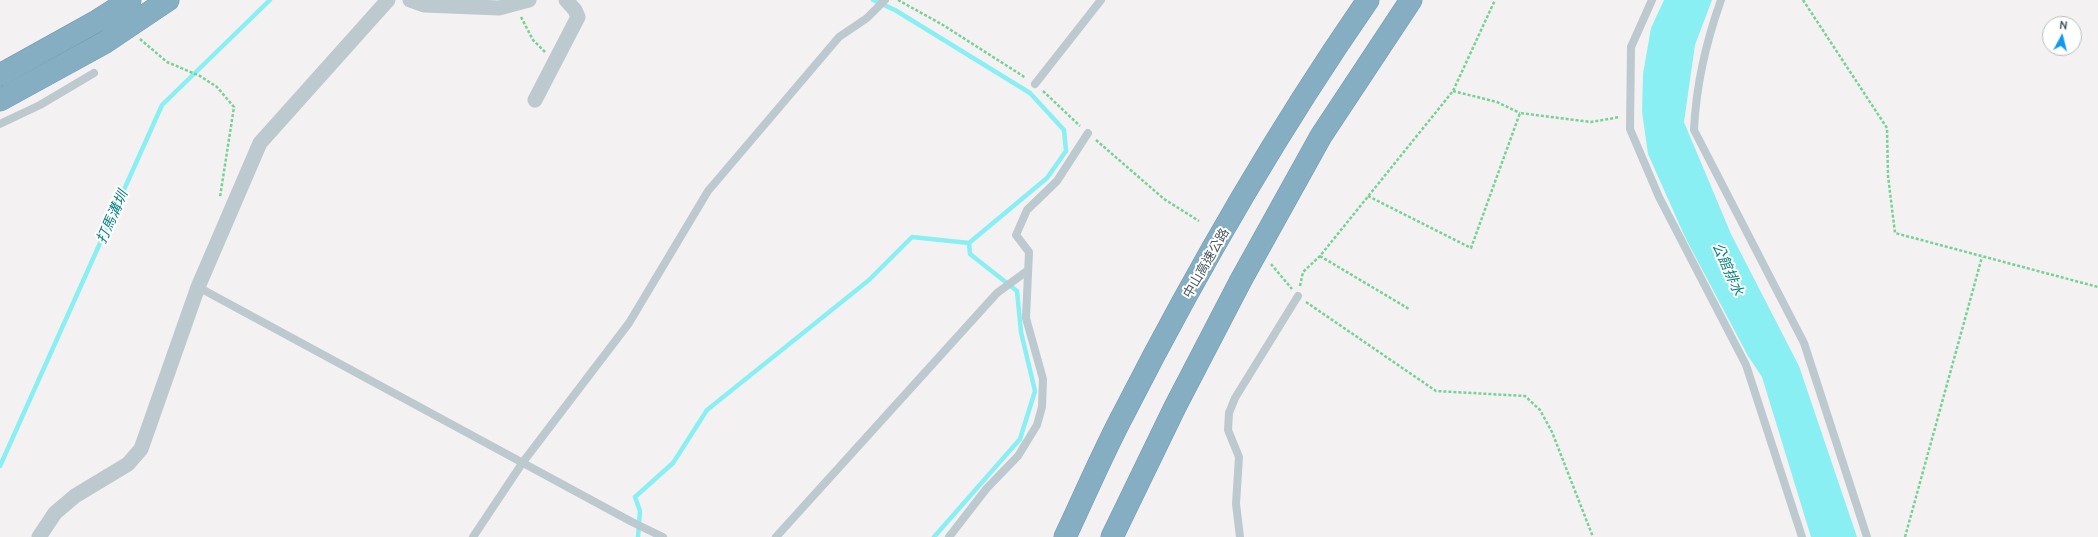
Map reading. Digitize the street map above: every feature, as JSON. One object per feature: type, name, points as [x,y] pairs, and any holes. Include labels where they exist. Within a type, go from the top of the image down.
[{"type":"highway","points":[[0,75],[97,21],[130,0]]},
{"type":"highway","points":[[0,100],[104,43],[168,0]]},
{"type":"highway","name":"中山高速公路","points":[[1065,537],[1124,411],[1208,258],[1288,123],[1368,0]]},
{"type":"highway","points":[[1112,537],[1175,407],[1241,280],[1317,143],[1411,0]]},
{"type":"street","points":[[39,537],[55,513],[75,496],[128,464],[140,449],[198,287],[260,143],[388,0]]},
{"type":"street","points":[[410,0],[424,5],[472,8],[499,8],[522,2]]},
{"type":"street","points":[[534,100],[578,17],[575,10],[566,0]]},
{"type":"lane","points":[[473,537],[523,462],[629,323],[708,191],[839,37],[867,18],[885,0]]},
{"type":"lane","points":[[1035,84],[1100,0]]},
{"type":"lane","points":[[1652,0],[1631,47],[1630,130],[1659,197],[1746,365],[1802,537]]},
{"type":"lane","points":[[1721,0],[1711,29],[1695,99],[1694,130],[1804,343],[1867,537]]},
{"type":"lane","points":[[0,124],[40,105],[94,73]]},
{"type":"lane","points":[[949,537],[987,488],[1018,456],[1037,425],[1042,407],[1043,379],[1026,318],[1029,252],[1016,236],[1027,210],[1057,181],[1088,133]]},
{"type":"lane","points":[[776,537],[997,293],[1027,271]]},
{"type":"lane","points":[[198,287],[632,522],[664,537]]},
{"type":"lane","points":[[1240,537],[1236,504],[1239,457],[1228,430],[1229,413],[1235,398],[1298,296]]},
{"type":"path","points":[[898,0],[943,25],[1035,84],[1088,133],[1164,199],[1199,222]]},
{"type":"path","points":[[1298,296],[1303,272],[1320,256],[1453,91],[1495,0]]},
{"type":"path","points":[[1803,0],[1887,128],[1888,176],[1895,233],[2098,287]]},
{"type":"path","points":[[522,2],[533,40],[554,62]]},
{"type":"path","points":[[138,38],[167,62],[200,76],[217,87],[234,107],[219,201]]},
{"type":"path","points":[[1453,91],[1497,102],[1520,113],[1591,122],[1629,115]]},
{"type":"path","points":[[1368,196],[1471,248],[1520,113]]},
{"type":"path","points":[[1320,256],[1409,309]]},
{"type":"path","points":[[1905,537],[1982,257]]},
{"type":"path","points":[[1271,264],[1298,296],[1436,391],[1525,396],[1540,410],[1552,432],[1593,537]]},
{"type":"water","name":"公館排水","points":[[1664,0],[1712,0],[1695,45],[1684,122],[1731,234],[1799,366],[1857,537],[1811,537],[1762,377],[1748,356],[1685,237],[1648,154],[1642,112],[1643,74],[1651,28]]},
{"type":"waterway","name":"打馬溝圳","points":[[0,466],[162,105],[270,0]]},
{"type":"waterway","points":[[638,537],[640,511],[635,497],[673,463],[707,410],[869,280],[912,237],[969,243],[1047,178],[1066,151],[1064,130],[1030,93],[895,10],[873,0]]},
{"type":"waterway","points":[[934,537],[1020,439],[1035,391],[1021,332],[1017,291],[970,254],[969,243]]}]
